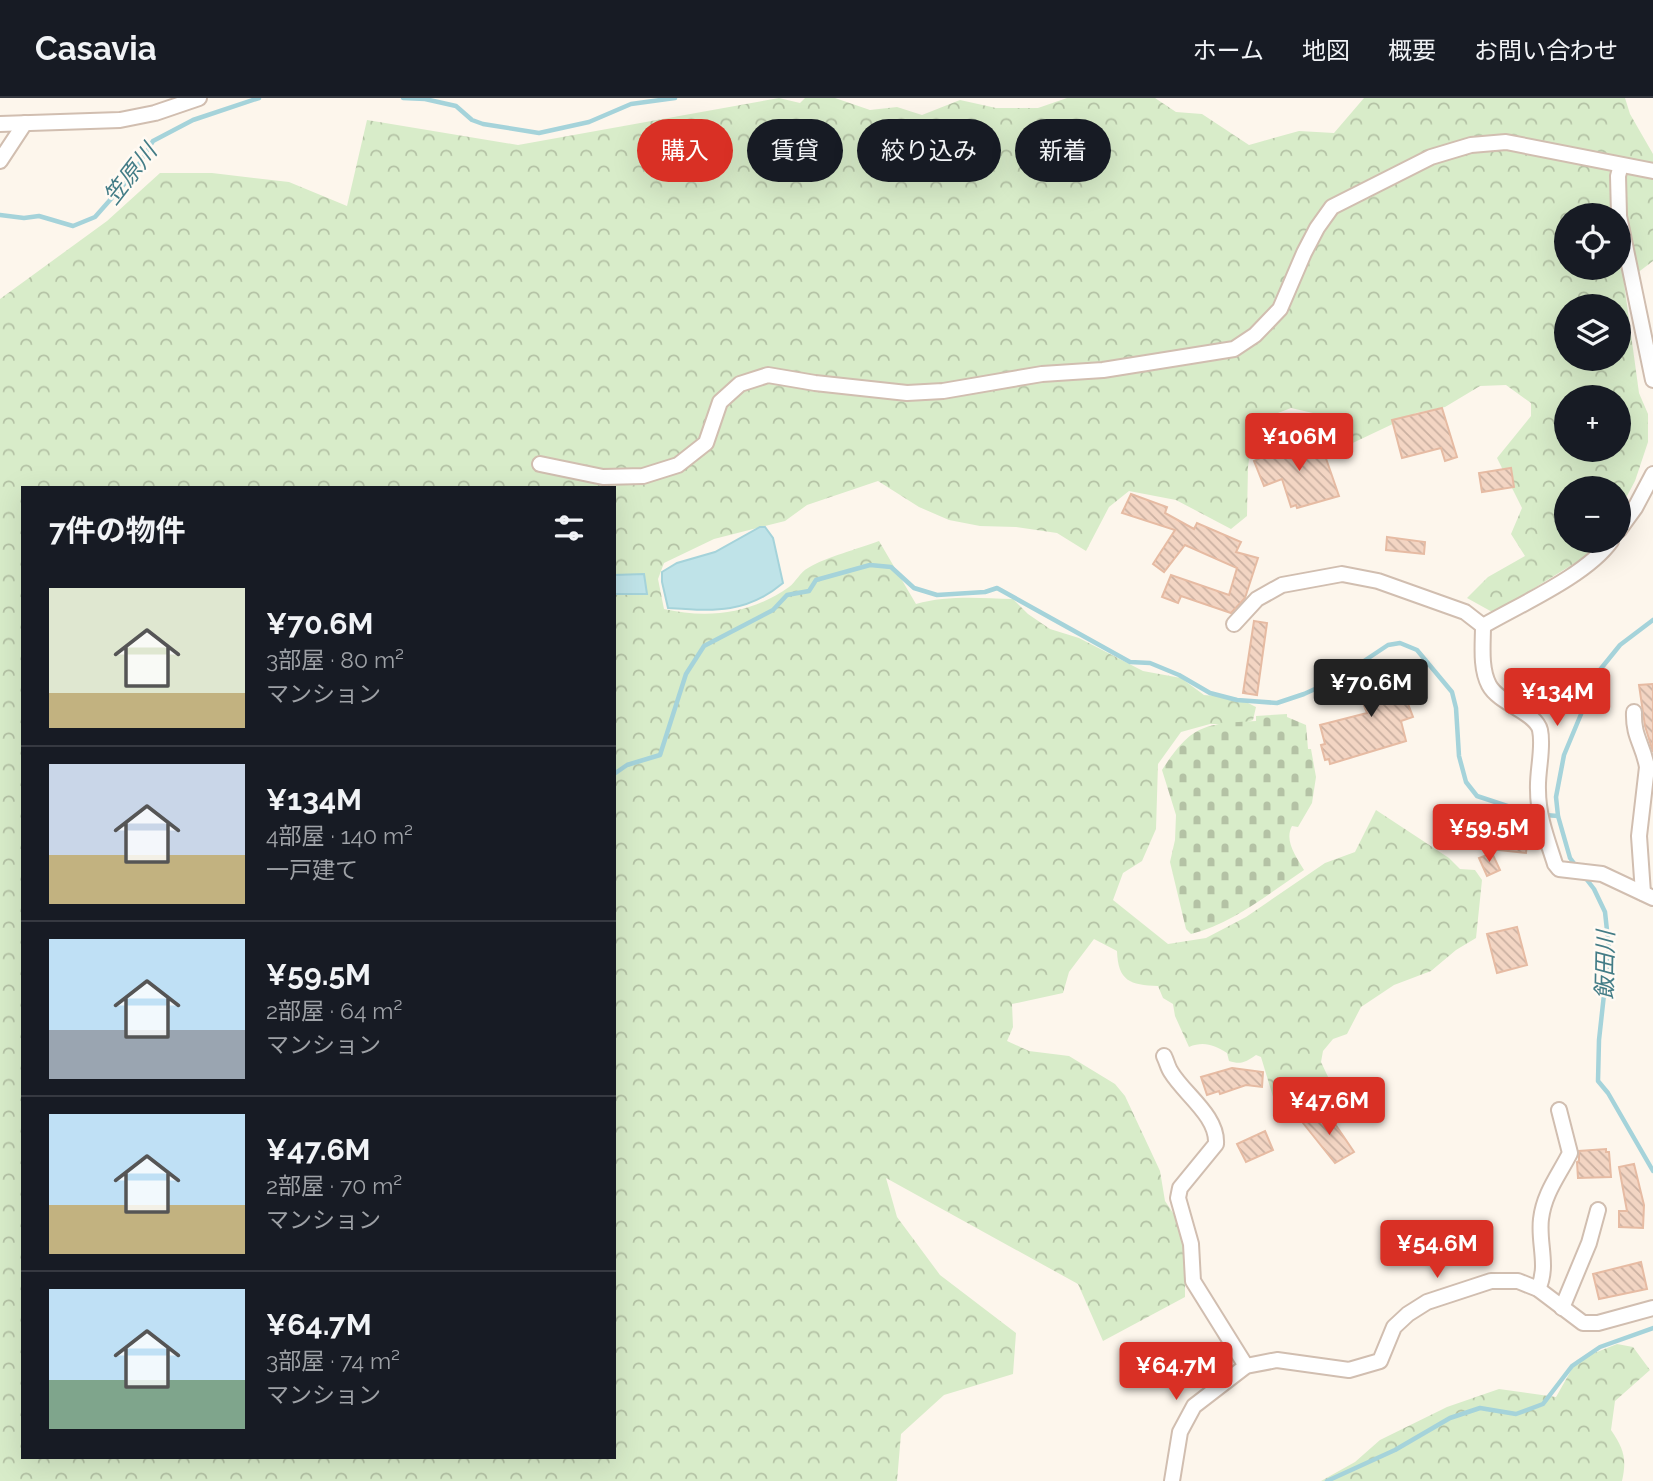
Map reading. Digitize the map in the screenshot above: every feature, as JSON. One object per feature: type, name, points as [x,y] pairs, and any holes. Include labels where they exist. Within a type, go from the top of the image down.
[{"type":"street","points":[[0,124],[120,120],[155,113],[198,98]]},
{"type":"street","points":[[0,161],[25,123]]},
{"type":"street","points":[[540,464],[603,477],[643,475],[678,465],[706,443],[720,402],[740,384],[768,375],[907,393],[943,391],[1042,374],[1103,370],[1234,349],[1255,335],[1280,309],[1304,253],[1332,207],[1431,157],[1471,145],[1506,142],[1653,171]]},
{"type":"street","points":[[1619,203],[1618,176],[1621,164]]},
{"type":"street","points":[[1631,274],[1653,380]]},
{"type":"street","points":[[1631,514],[1653,474]]},
{"type":"street","points":[[1483,626],[1602,553]]},
{"type":"street","points":[[1234,624],[1257,599],[1282,584],[1342,574],[1378,581],[1465,612],[1483,626]]},
{"type":"street","points":[[1483,626],[1484,668],[1488,683],[1496,695],[1530,717],[1540,727],[1542,745],[1538,760],[1538,793],[1542,824],[1555,864],[1559,869],[1602,874],[1648,896]]},
{"type":"street","points":[[1634,712],[1636,737],[1647,767],[1639,836],[1648,896]]},
{"type":"street","points":[[1164,1056],[1171,1072],[1209,1120],[1216,1138],[1216,1144],[1180,1188],[1178,1198],[1191,1244],[1193,1282],[1246,1366]]},
{"type":"street","points":[[1538,1289],[1544,1265],[1541,1228],[1543,1207],[1546,1195],[1570,1153],[1559,1110]]},
{"type":"street","points":[[1562,1308],[1589,1243],[1598,1210]]},
{"type":"street","points":[[1172,1481],[1180,1432],[1194,1406],[1246,1366],[1277,1360],[1349,1370],[1380,1361],[1395,1327],[1408,1314],[1427,1302],[1491,1281],[1518,1281],[1538,1289],[1583,1322],[1598,1323],[1653,1308]]},
{"type":"green space","points":[[779,98],[800,103],[805,98],[835,98],[870,110],[897,107],[922,115],[960,100],[996,108],[1038,108],[1067,98],[1155,98],[1176,112],[1202,114],[1249,145],[1299,131],[1334,133],[1364,98],[1625,98],[1630,114],[1653,154],[1653,261],[1631,278],[1631,203],[1554,203],[1554,280],[1628,280],[1624,283],[1626,294],[1554,294],[1554,371],[1631,371],[1631,334],[1639,393],[1648,414],[1648,442],[1635,481],[1631,488],[1631,476],[1554,476],[1554,553],[1591,553],[1494,613],[1467,598],[1488,577],[1525,556],[1511,534],[1522,508],[1497,458],[1531,416],[1531,403],[1506,385],[1480,386],[1445,407],[1416,413],[1340,449],[1326,416],[1291,408],[1254,422],[1248,467],[1247,516],[1231,529],[1176,500],[1129,491],[1109,507],[1086,551],[1057,533],[1016,527],[980,526],[949,520],[919,507],[878,481],[807,505],[785,521],[714,539],[664,563],[658,579],[664,609],[713,614],[760,603],[789,587],[815,564],[879,541],[916,604],[952,598],[1013,599],[1028,614],[1050,629],[1079,638],[1143,671],[1181,678],[1204,695],[1238,698],[1256,707],[1253,720],[1242,724],[1210,724],[1181,732],[1158,764],[1156,829],[1142,861],[1123,873],[1113,900],[1168,944],[1206,938],[1246,917],[1325,863],[1355,852],[1376,810],[1449,858],[1460,869],[1475,870],[1482,880],[1476,938],[1456,950],[1431,971],[1394,985],[1361,1007],[1347,1034],[1333,1039],[1323,1051],[1321,1062],[1329,1079],[1325,1099],[1293,1103],[1274,1100],[1261,1057],[1256,1055],[1237,1063],[1229,1061],[1227,1053],[1213,1046],[1199,1044],[1189,1047],[1175,1016],[1173,1004],[1163,998],[1158,986],[1127,979],[1120,969],[1117,951],[1094,939],[1069,972],[1063,993],[1012,1004],[1013,1027],[1007,1041],[1029,1051],[1069,1056],[1115,1084],[1125,1096],[1160,1171],[1165,1201],[1181,1225],[1185,1253],[1185,1297],[1103,1341],[1078,1284],[886,1178],[897,1217],[940,1275],[1016,1333],[1013,1374],[944,1395],[901,1434],[897,1481],[0,1481],[0,299],[107,221],[160,173],[212,173],[289,182],[347,206],[367,120],[518,145],[637,124],[637,182],[733,182],[733,119],[662,119]]},
{"type":"green space","points":[[1287,714],[1287,717],[1306,725],[1308,749],[1311,749],[1316,777],[1312,803],[1298,827],[1292,826],[1289,837],[1304,870],[1222,923],[1191,934],[1186,929],[1170,862],[1175,840],[1176,815],[1162,770],[1182,744],[1200,730],[1210,726],[1256,721],[1256,716]]},
{"type":"green space","points":[[1617,1344],[1633,1347],[1650,1370],[1615,1401],[1611,1430],[1623,1454],[1622,1481],[1321,1481],[1355,1462],[1380,1440],[1447,1407],[1499,1389],[1556,1397],[1577,1360]]},
{"type":"water","points":[[760,527],[765,527],[773,538],[783,583],[756,600],[729,608],[668,608],[662,572],[677,563],[715,552]]},
{"type":"water","points":[[644,574],[647,594],[616,594],[616,575]]},
{"type":"building","points":[[1442,408],[1457,457],[1445,461],[1441,448],[1402,458],[1392,420]]},
{"type":"building","points":[[1302,437],[1307,450],[1321,444],[1339,496],[1297,508],[1296,505],[1291,507],[1282,479],[1264,486],[1254,461]]},
{"type":"building","points":[[1511,468],[1514,487],[1482,492],[1479,473]]},
{"type":"building","points":[[1131,494],[1167,507],[1165,513],[1194,529],[1197,523],[1241,542],[1236,552],[1258,558],[1245,598],[1231,613],[1181,596],[1178,603],[1162,597],[1171,575],[1229,595],[1237,568],[1185,545],[1164,572],[1153,564],[1175,530],[1122,513]]},
{"type":"building","points":[[1387,537],[1425,542],[1424,554],[1386,550]]},
{"type":"building","points":[[1254,621],[1267,623],[1257,695],[1243,693]]},
{"type":"building","points":[[1411,665],[1416,677],[1400,683],[1413,717],[1401,721],[1406,741],[1330,764],[1329,759],[1325,760],[1321,745],[1325,744],[1320,725],[1367,713],[1359,693],[1362,692],[1358,682],[1376,675],[1378,678]]},
{"type":"building","points":[[1653,684],[1653,752],[1645,726],[1639,685]]},
{"type":"building","points":[[1462,812],[1492,818],[1490,829],[1528,833],[1526,853],[1498,850],[1512,844],[1477,836],[1477,833],[1462,829],[1459,824]]},
{"type":"building","points":[[1492,853],[1500,870],[1487,876],[1479,858]]},
{"type":"building","points":[[1517,927],[1527,965],[1497,973],[1487,934]]},
{"type":"building","points":[[1232,1068],[1263,1072],[1262,1087],[1246,1085],[1220,1094],[1219,1091],[1207,1095],[1201,1077]]},
{"type":"building","points":[[1318,1111],[1327,1122],[1331,1118],[1354,1152],[1335,1163],[1303,1123]]},
{"type":"building","points":[[1265,1131],[1273,1150],[1246,1162],[1237,1144]]},
{"type":"building","points":[[1606,1149],[1606,1152],[1609,1152],[1611,1177],[1578,1178],[1579,1151]]},
{"type":"building","points":[[1634,1164],[1644,1205],[1643,1228],[1619,1227],[1619,1211],[1627,1211],[1619,1167]]},
{"type":"building","points":[[1641,1262],[1647,1289],[1599,1299],[1593,1274]]},
{"type":"waterway","name":"笠原川","points":[[0,215],[24,218],[39,216],[73,226],[95,217],[133,174],[153,141],[193,120],[259,98]]},
{"type":"waterway","name":"笠原川","points":[[403,98],[425,99],[456,106],[472,120],[483,124],[539,133],[589,122],[631,104],[675,98]]},
{"type":"waterway","points":[[616,773],[627,765],[660,755],[686,674],[704,646],[773,610],[787,595],[809,591],[816,580],[870,565],[891,567],[914,588],[937,595],[985,592],[997,588],[1130,662],[1150,663],[1179,675],[1210,693],[1237,700],[1277,703],[1304,694],[1337,679],[1388,645],[1400,643],[1417,650],[1452,692],[1456,708],[1459,756],[1466,782],[1477,796],[1532,814],[1558,816]]},
{"type":"waterway","name":"飯田川","points":[[1576,866],[1570,858],[1558,816],[1556,797],[1564,755],[1599,671],[1620,645],[1653,620]]},
{"type":"waterway","name":"飯田川","points":[[1584,876],[1605,912],[1609,949],[1599,1040],[1598,1081],[1608,1093],[1653,1171]]},
{"type":"waterway","name":"飯田川","points":[[1327,1481],[1395,1450],[1450,1418],[1480,1408],[1516,1414],[1543,1404],[1572,1366],[1600,1347],[1653,1328]]}]
